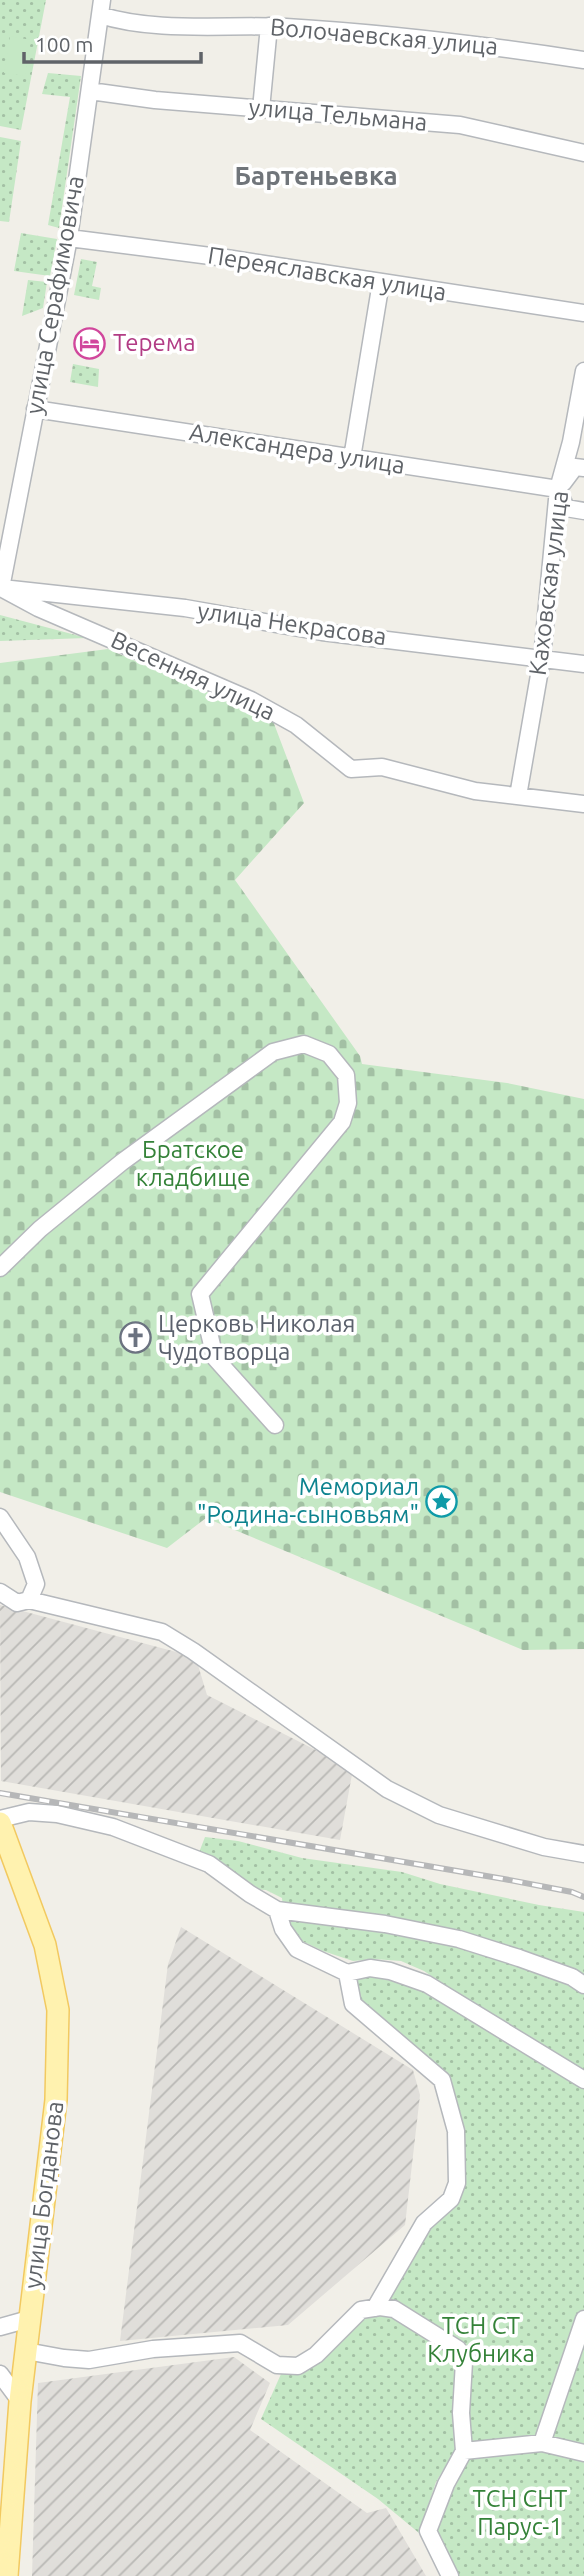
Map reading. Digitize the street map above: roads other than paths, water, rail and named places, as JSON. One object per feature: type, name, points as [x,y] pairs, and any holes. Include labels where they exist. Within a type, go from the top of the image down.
[{"type":"main road","name":"улица Богданова","points":[[0,1821],[45,1945],[58,2010],[56,2100],[20,2402],[7,2576]]},
{"type":"street","name":"Волочаевская улица","points":[[101,7],[166,26],[269,26],[408,36],[584,60]]},
{"type":"street","name":"улица Серафимовича","points":[[0,588],[69,238],[101,7]]},
{"type":"street","points":[[261,109],[269,26]]},
{"type":"street","name":"улица Тельмана","points":[[90,90],[155,100],[460,125],[584,153]]},
{"type":"street","name":"Переяславская улица","points":[[69,238],[226,258],[584,313]]},
{"type":"street","points":[[352,458],[381,282]]},
{"type":"street","name":"Каховская улица","points":[[518,796],[542,658],[558,489],[571,442],[584,371]]},
{"type":"street","name":"Александера улица","points":[[35,409],[558,489]]},
{"type":"street","points":[[584,468],[575,467],[558,489],[566,508],[584,511]]},
{"type":"street","name":"улица Некрасова","points":[[0,588],[186,608],[322,632],[584,664]]},
{"type":"street","name":"Весенняя улица","points":[[0,588],[38,608],[251,700],[296,725],[351,769],[382,767],[475,791],[584,804]]},
{"type":"street","points":[[0,1268],[40,1229],[122,1162],[273,1052],[304,1044],[329,1054],[346,1075],[348,1103],[342,1122],[200,1294],[215,1358],[275,1425]]},
{"type":"street","points":[[0,1517],[27,1557],[36,1584],[29,1600]]},
{"type":"street","points":[[0,1592],[17,1603],[29,1600],[162,1632],[387,1789],[439,1815],[544,1847],[584,1854]]},
{"type":"street","points":[[0,1821],[29,1812],[57,1814],[113,1827],[209,1864],[277,1910],[385,1924],[459,1939],[572,1977],[584,1985]]},
{"type":"street","points":[[277,1910],[283,1928],[298,1949],[347,1973],[370,1968],[390,1971],[427,1984],[584,2080]]},
{"type":"street","points":[[347,1973],[353,2004],[442,2080],[456,2131],[457,2183],[450,2199],[424,2223],[375,2308]]},
{"type":"street","points":[[26,2351],[89,2360],[153,2349],[240,2343],[277,2365],[298,2366],[316,2355],[361,2310],[394,2309],[458,2349],[464,2362],[461,2413],[464,2451],[446,2484],[428,2531],[450,2576]]},
{"type":"street","points":[[0,2327],[29,2319]]},
{"type":"street","points":[[542,2443],[584,2319]]},
{"type":"street","points":[[0,2374],[20,2402]]},
{"type":"street","points":[[464,2451],[542,2443],[584,2452]]},
{"type":"railway","points":[[0,1793],[504,1879],[572,1892],[584,1897]]},
{"type":"place","name":"Терема","points":[[90,343]]},
{"type":"place","name":"Церковь Николая Чудотворца","points":[[135,1338]]},
{"type":"place","name":"Мемориал \"Родина-сыновьям\"","points":[[442,1501]]},
{"type":"district","name":"Бартеньевка","points":[[316,176]]},
{"type":"park label","name":"Братское кладбище","points":[[193,1164]]},
{"type":"park label","name":"ТСН СТ Клубника","points":[[481,2340]]},
{"type":"park label","name":"ТСН СНТ Парус-1","points":[[520,2513]]}]
